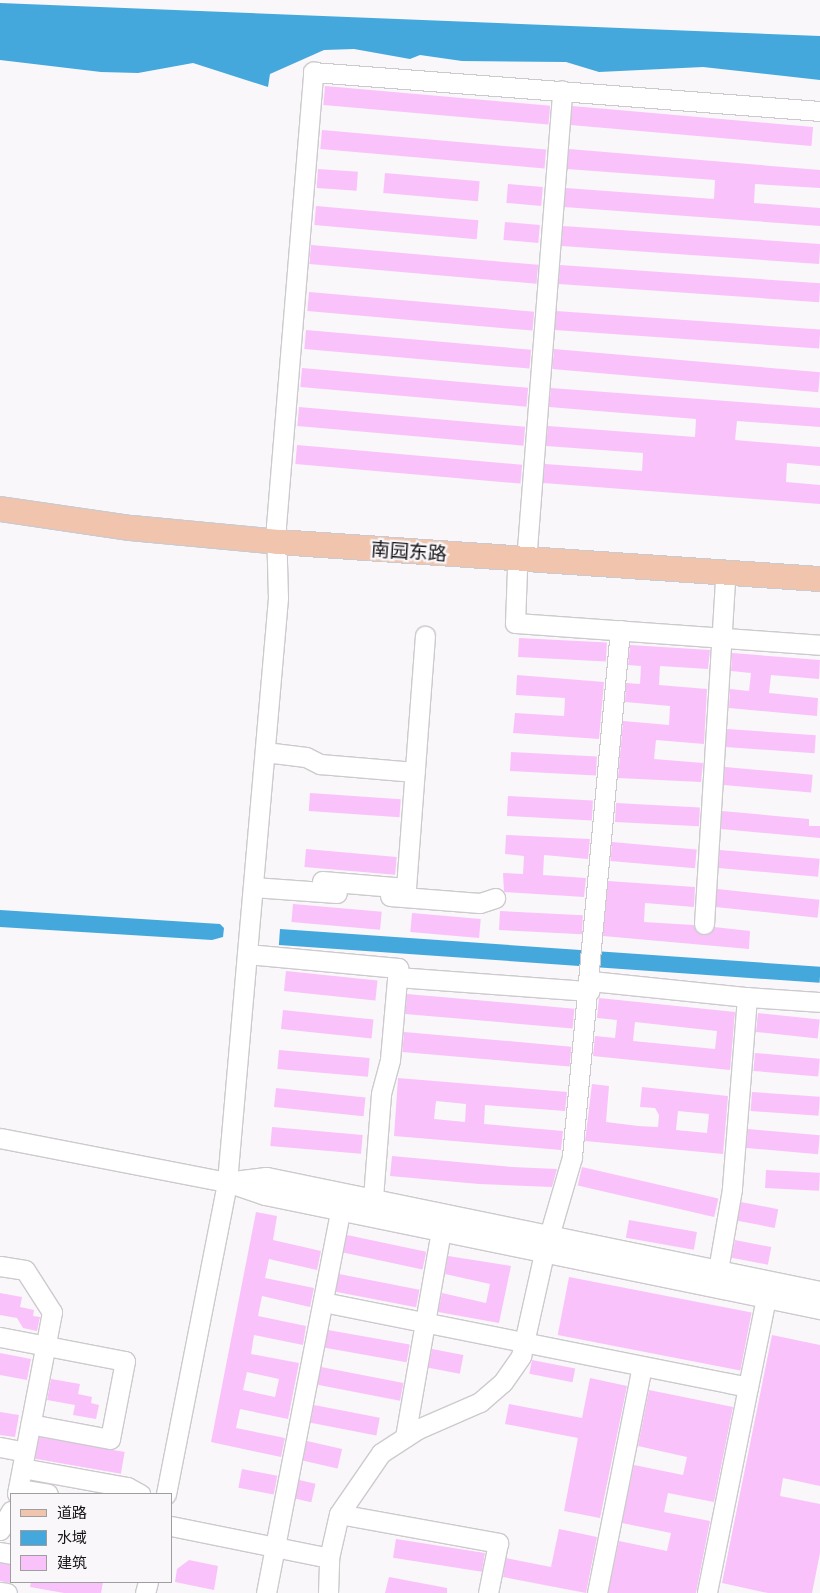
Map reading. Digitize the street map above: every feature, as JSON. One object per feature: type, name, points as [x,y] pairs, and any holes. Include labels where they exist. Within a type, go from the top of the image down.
[{"type":"main road","name":"南园东路","points":[[0,509],[278,548],[820,579]]},
{"type":"main road","name":"南园东路","points":[[0,524],[129,542],[522,559],[725,582],[820,590]]},
{"type":"street","points":[[166,1493],[227,1182],[265,752],[313,72],[820,111]]},
{"type":"street","points":[[562,90],[515,623],[820,645]]},
{"type":"street","points":[[704,924],[725,582]]},
{"type":"street","points":[[328,1593],[329,1558],[339,1514],[381,1453],[405,1438],[480,1402],[504,1382],[521,1356],[548,1244],[572,1157],[591,981],[620,630]]},
{"type":"street","points":[[322,881],[406,888],[425,636]]},
{"type":"street","points":[[265,752],[306,757],[320,764],[414,772]]},
{"type":"street","points":[[253,886],[480,903],[495,898]]},
{"type":"street","points":[[247,954],[398,968],[390,1060],[381,1094],[373,1199]]},
{"type":"street","points":[[397,976],[591,981],[747,997],[820,1002]]},
{"type":"street","points":[[718,1270],[732,1189],[747,997]]},
{"type":"street","points":[[0,1138],[227,1182],[340,1211],[441,1231],[548,1244],[718,1270],[820,1291]]},
{"type":"street","points":[[227,1182],[266,1177],[373,1199],[820,1310]]},
{"type":"street","points":[[266,1593],[340,1211]]},
{"type":"street","points":[[405,1438],[423,1322],[441,1231]]},
{"type":"street","points":[[0,1266],[24,1270],[52,1312],[16,1493]]},
{"type":"street","points":[[707,1593],[766,1298]]},
{"type":"street","points":[[323,1302],[525,1341],[748,1388]]},
{"type":"street","points":[[0,1338],[125,1360],[110,1439],[30,1424]]},
{"type":"street","points":[[597,1593],[642,1366]]},
{"type":"street","points":[[0,1447],[23,1460],[127,1487],[138,1493]]},
{"type":"street","points":[[339,1514],[498,1543],[488,1593]]},
{"type":"street","points":[[172,1526],[329,1558]]},
{"type":"street","points":[[0,1592],[7,1593]]},
{"type":"water","points":[[0,3],[820,36],[820,80],[703,67],[599,72],[566,62],[462,61],[420,55],[410,59],[354,49],[324,50],[270,74],[268,87],[193,63],[138,73],[101,72],[0,60]]},
{"type":"water","points":[[0,910],[220,924],[224,928],[223,937],[212,940],[0,927]]},
{"type":"water","points":[[280,929],[820,967],[820,983],[279,945]]},
{"type":"building","points":[[325,86],[550,106],[548,125],[323,105]]},
{"type":"building","points":[[572,106],[813,127],[811,146],[570,125]]},
{"type":"building","points":[[322,130],[546,150],[544,169],[320,149]]},
{"type":"building","points":[[569,149],[820,170],[820,188],[755,184],[754,203],[820,208],[820,226],[564,207],[566,188],[714,199],[715,180],[567,169]]},
{"type":"building","points":[[318,169],[358,172],[357,191],[317,188]]},
{"type":"building","points":[[385,173],[480,181],[478,201],[383,193]]},
{"type":"building","points":[[508,184],[543,187],[541,206],[506,203]]},
{"type":"building","points":[[316,206],[478,220],[477,239],[314,225]]},
{"type":"building","points":[[505,222],[540,225],[538,243],[503,240]]},
{"type":"building","points":[[563,226],[820,244],[819,264],[562,246]]},
{"type":"building","points":[[311,245],[538,265],[536,284],[309,264]]},
{"type":"building","points":[[560,265],[820,283],[819,302],[559,284]]},
{"type":"building","points":[[309,292],[534,312],[532,331],[307,311]]},
{"type":"building","points":[[556,311],[820,329],[819,348],[555,330]]},
{"type":"building","points":[[306,330],[531,350],[529,369],[304,349]]},
{"type":"building","points":[[554,349],[820,372],[818,392],[552,369]]},
{"type":"building","points":[[302,368],[528,388],[526,407],[300,387]]},
{"type":"building","points":[[551,388],[820,408],[820,427],[737,421],[735,440],[820,447],[820,466],[787,463],[786,482],[820,485],[820,504],[543,483],[545,464],[642,471],[643,453],[546,446],[548,426],[695,437],[696,419],[549,407]]},
{"type":"building","points":[[299,407],[525,427],[523,446],[297,426]]},
{"type":"building","points":[[297,445],[522,465],[520,484],[295,464]]},
{"type":"building","points":[[519,638],[607,643],[606,662],[518,657]]},
{"type":"building","points":[[630,645],[710,650],[708,669],[660,666],[659,685],[707,689],[704,744],[656,740],[654,759],[703,763],[701,782],[618,778],[623,721],[669,725],[670,706],[625,702],[626,683],[640,684],[641,666],[628,665]]},
{"type":"building","points":[[732,653],[820,660],[819,679],[771,675],[769,693],[818,698],[817,716],[729,708],[730,689],[749,691],[751,673],[731,671]]},
{"type":"building","points":[[517,675],[604,682],[599,739],[513,733],[515,713],[564,716],[565,698],[516,695]]},
{"type":"building","points":[[727,729],[816,735],[815,753],[726,747]]},
{"type":"building","points":[[511,752],[597,757],[596,775],[510,771]]},
{"type":"building","points":[[725,767],[813,775],[811,793],[723,785]]},
{"type":"building","points":[[310,793],[401,799],[400,817],[309,811]]},
{"type":"building","points":[[508,796],[593,800],[592,820],[507,816]]},
{"type":"building","points":[[616,803],[700,807],[699,826],[615,822]]},
{"type":"building","points":[[722,811],[809,819],[809,826],[820,826],[820,838],[721,829]]},
{"type":"building","points":[[506,835],[590,839],[588,859],[544,855],[543,875],[586,878],[584,897],[504,892],[503,873],[523,874],[524,856],[505,854]]},
{"type":"building","points":[[612,842],[697,849],[695,868],[610,861]]},
{"type":"building","points":[[306,849],[397,857],[395,875],[304,867]]},
{"type":"building","points":[[720,850],[820,859],[818,877],[718,868]]},
{"type":"building","points":[[608,881],[695,887],[694,907],[645,903],[644,922],[693,925],[703,935],[714,927],[750,931],[749,949],[603,936]]},
{"type":"building","points":[[717,889],[819,900],[818,918],[715,907]]},
{"type":"building","points":[[293,904],[382,912],[380,930],[291,922]]},
{"type":"building","points":[[500,911],[583,915],[582,934],[499,930]]},
{"type":"building","points":[[412,913],[481,919],[479,938],[410,932]]},
{"type":"building","points":[[286,971],[377,981],[375,1001],[284,991]]},
{"type":"building","points":[[407,994],[574,1009],[573,1029],[405,1014]]},
{"type":"building","points":[[599,998],[735,1012],[730,1070],[593,1056],[595,1036],[615,1038],[617,1020],[597,1018]],"holes":[[[635,1022],[717,1031],[715,1049],[633,1041]]]},
{"type":"building","points":[[283,1010],[374,1020],[372,1038],[281,1029]]},
{"type":"building","points":[[758,1013],[820,1019],[818,1038],[756,1032]]},
{"type":"building","points":[[404,1032],[571,1047],[570,1067],[402,1052]]},
{"type":"building","points":[[279,1050],[370,1058],[368,1077],[277,1069]]},
{"type":"building","points":[[755,1053],[820,1059],[818,1077],[753,1071]]},
{"type":"building","points":[[398,1078],[567,1092],[565,1111],[485,1105],[484,1124],[563,1131],[561,1150],[394,1136]],"holes":[[[436,1101],[466,1104],[465,1122],[434,1119]]]},
{"type":"building","points":[[592,1084],[609,1086],[606,1122],[638,1126],[658,1127],[659,1115],[655,1108],[640,1107],[642,1087],[728,1096],[723,1154],[585,1141]],"holes":[[[678,1111],[709,1114],[707,1133],[676,1130]]]},
{"type":"building","points":[[276,1088],[366,1097],[364,1116],[274,1107]]},
{"type":"building","points":[[752,1092],[820,1097],[819,1116],[751,1111]]},
{"type":"building","points":[[272,1127],[363,1135],[361,1154],[270,1146]]},
{"type":"building","points":[[748,1129],[820,1135],[818,1154],[746,1148]]},
{"type":"building","points":[[392,1156],[512,1167],[557,1169],[552,1187],[479,1184],[390,1176]]},
{"type":"building","points":[[582,1167],[718,1198],[714,1217],[578,1186]]},
{"type":"building","points":[[766,1170],[820,1173],[819,1191],[765,1188]]},
{"type":"building","points":[[741,1202],[778,1209],[775,1228],[737,1221]]},
{"type":"building","points":[[256,1212],[277,1216],[273,1240],[321,1251],[317,1270],[269,1259],[265,1278],[314,1288],[310,1307],[262,1296],[258,1316],[306,1326],[303,1345],[254,1335],[251,1354],[299,1363],[288,1419],[240,1409],[236,1428],[285,1438],[281,1457],[211,1442]],"holes":[[[247,1372],[279,1379],[275,1397],[243,1390]]]},
{"type":"building","points":[[629,1220],[697,1232],[694,1250],[626,1238]]},
{"type":"building","points":[[347,1235],[426,1252],[422,1269],[343,1253]]},
{"type":"building","points":[[735,1240],[771,1247],[768,1265],[732,1258]]},
{"type":"building","points":[[448,1256],[511,1266],[499,1323],[438,1312],[442,1293],[486,1303],[490,1284],[445,1274]]},
{"type":"building","points":[[339,1274],[419,1290],[416,1307],[336,1292]]},
{"type":"building","points":[[569,1277],[752,1312],[740,1370],[558,1335]]},
{"type":"building","points":[[0,1293],[22,1297],[20,1307],[34,1310],[33,1316],[40,1317],[37,1331],[23,1328],[17,1318],[0,1315]]},
{"type":"building","points":[[328,1330],[410,1344],[407,1362],[325,1348]]},
{"type":"building","points":[[772,1335],[820,1345],[820,1486],[783,1478],[780,1496],[820,1504],[820,1553],[812,1593],[768,1593],[722,1583]]},
{"type":"building","points":[[432,1349],[463,1355],[460,1374],[428,1368]]},
{"type":"building","points":[[0,1353],[31,1359],[27,1380],[0,1375]]},
{"type":"building","points":[[532,1360],[575,1368],[573,1382],[529,1374]]},
{"type":"building","points":[[321,1367],[403,1383],[400,1401],[318,1385]]},
{"type":"building","points":[[590,1378],[627,1386],[600,1518],[564,1511],[578,1438],[505,1424],[509,1404],[582,1418]]},
{"type":"building","points":[[51,1379],[80,1384],[78,1394],[92,1397],[91,1403],[99,1405],[96,1419],[73,1415],[75,1405],[47,1400]]},
{"type":"building","points":[[649,1390],[733,1407],[714,1502],[668,1493],[664,1512],[710,1521],[696,1593],[608,1593],[619,1541],[667,1551],[671,1533],[622,1523],[634,1465],[683,1475],[687,1457],[638,1446]]},
{"type":"building","points":[[314,1405],[380,1418],[376,1435],[311,1423]]},
{"type":"building","points":[[0,1412],[19,1415],[15,1437],[0,1435]]},
{"type":"building","points":[[39,1437],[125,1452],[121,1474],[35,1459]]},
{"type":"building","points":[[307,1441],[342,1449],[338,1469],[303,1460]]},
{"type":"building","points":[[242,1469],[277,1476],[274,1495],[238,1488]]},
{"type":"building","points":[[299,1480],[316,1484],[311,1502],[295,1499]]},
{"type":"building","points":[[559,1529],[597,1537],[586,1593],[503,1577],[506,1558],[551,1567]]},
{"type":"building","points":[[396,1539],[485,1553],[482,1572],[393,1558]]},
{"type":"building","points":[[189,1560],[218,1566],[214,1590],[175,1582],[177,1569]]},
{"type":"building","points":[[0,1563],[10,1565],[10,1583],[0,1581]]},
{"type":"building","points":[[389,1577],[447,1588],[447,1593],[385,1593]]},
{"type":"building","points":[[31,1583],[103,1583],[101,1593],[64,1593],[30,1587]]}]
